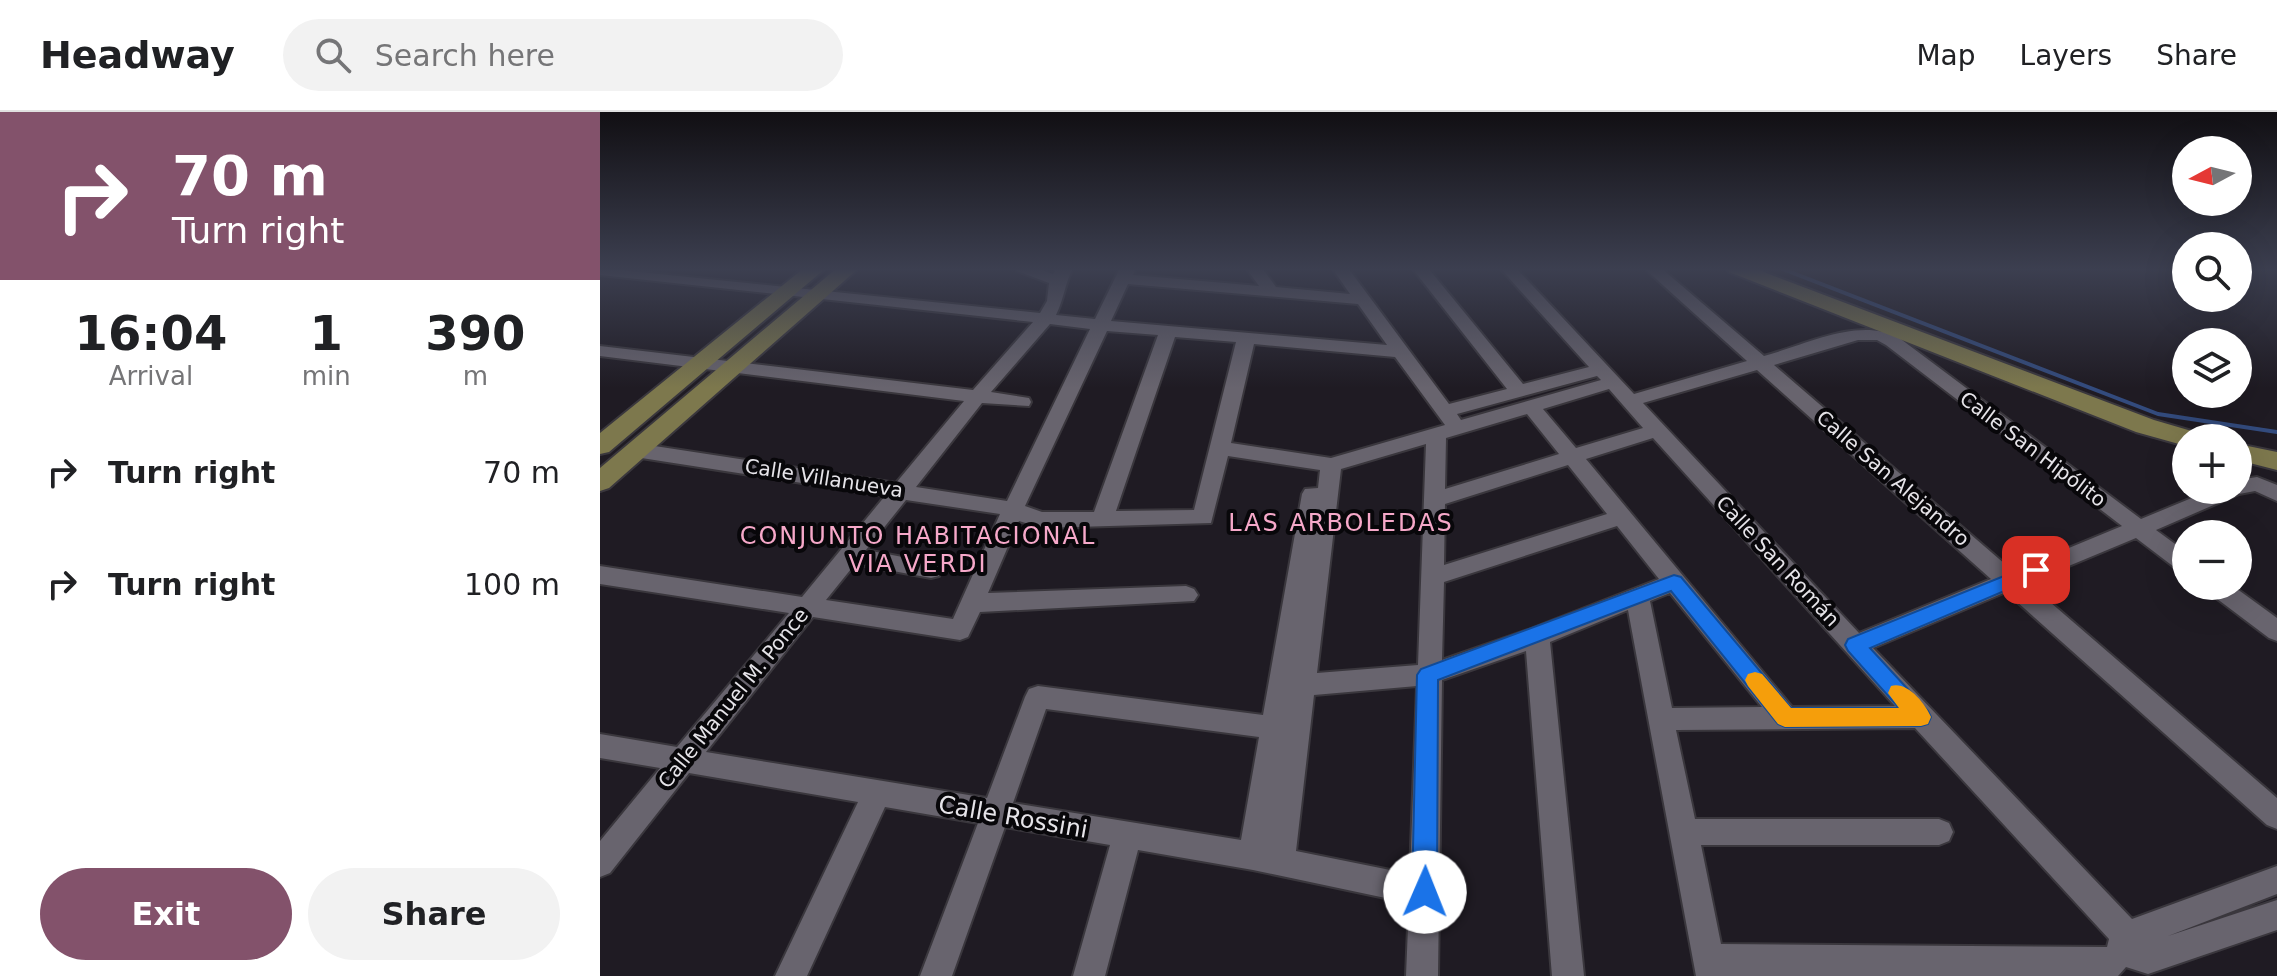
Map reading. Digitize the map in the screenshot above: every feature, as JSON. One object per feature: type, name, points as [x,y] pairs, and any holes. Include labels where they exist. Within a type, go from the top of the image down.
[{"type":"main road","points":[[600,446],[766,308]]},
{"type":"main road","points":[[600,482],[801,308]]},
{"type":"main road","points":[[1840,308],[2172,434]]},
{"type":"main road","points":[[2252,455],[2277,461]]},
{"type":"street","points":[[944,308],[1404,352]]},
{"type":"street","name":"Calle Manuel M. Ponce","points":[[600,863],[1051,308]]},
{"type":"street","points":[[600,575],[960,630],[1013,509],[1110,308]]},
{"type":"street","points":[[1372,308],[1404,352],[1446,423],[1433,500],[1422,976]]},
{"type":"street","points":[[1453,308],[1785,717]]},
{"type":"street","name":"Calle San Román","points":[[1545,308],[1921,717],[2123,957]]},
{"type":"street","name":"Calle San Alejandro","points":[[1699,308],[2277,816]]},
{"type":"street","points":[[1102,520],[1169,330]]},
{"type":"street","name":"Calle San Hipólito","points":[[1761,362],[1857,335],[1880,335],[2172,554]]},
{"type":"street","points":[[1246,339],[1221,448],[1324,465],[1446,423],[1607,375]]},
{"type":"street","points":[[600,351],[1022,402]]},
{"type":"street","points":[[1630,401],[1761,362]]},
{"type":"street","points":[[1433,500],[1657,430]]},
{"type":"street","name":"Calle Villanueva","points":[[635,450],[1013,509],[1042,520],[1102,520],[1203,518],[1221,448]]},
{"type":"street","points":[[1266,858],[1302,685],[1324,465]]},
{"type":"street","points":[[1266,858],[1274,728],[1324,465]]},
{"type":"street","points":[[2252,487],[2277,494]]},
{"type":"street","points":[[1855,645],[2196,504]]},
{"type":"street","points":[[1430,578],[1621,517]]},
{"type":"street","points":[[849,555],[931,570]]},
{"type":"street","points":[[1302,685],[1428,675],[1537,637],[1674,582]]},
{"type":"street","points":[[973,603],[1186,595]]},
{"type":"street","points":[[1637,597],[1710,968],[2123,957],[2277,915]]},
{"type":"street","points":[[2235,600],[2277,631]]},
{"type":"street","points":[[1537,637],[1568,976]]},
{"type":"street","points":[[936,976],[1038,697],[1274,728]]},
{"type":"street","points":[[1661,719],[1921,717]]},
{"type":"street","name":"Calle Rossini","points":[[600,746],[876,795],[995,811],[1127,837],[1266,858],[1425,892]]},
{"type":"street","points":[[791,976],[876,795]]},
{"type":"street","points":[[1683,832],[1939,832]]},
{"type":"street","points":[[1089,976],[1127,837]]},
{"type":"street","points":[[2123,957],[2277,880]]},
{"type":"waterway","points":[[1884,308],[2158,414],[2277,432]]},
{"type":"slow traffic","points":[[1755,680],[1785,717],[1921,717],[1898,693]]},
{"type":"district","name":"LAS ARBOLEDAS","points":[[1341,523]]},
{"type":"district","name":"CONJUNTO HABITACIONAL VIA VERDI","points":[[918,550]]},
{"type":"route","points":[[1425,892],[1428,675],[1537,637],[1674,582],[1785,717],[1921,717],[1855,645],[2036,570]]}]
